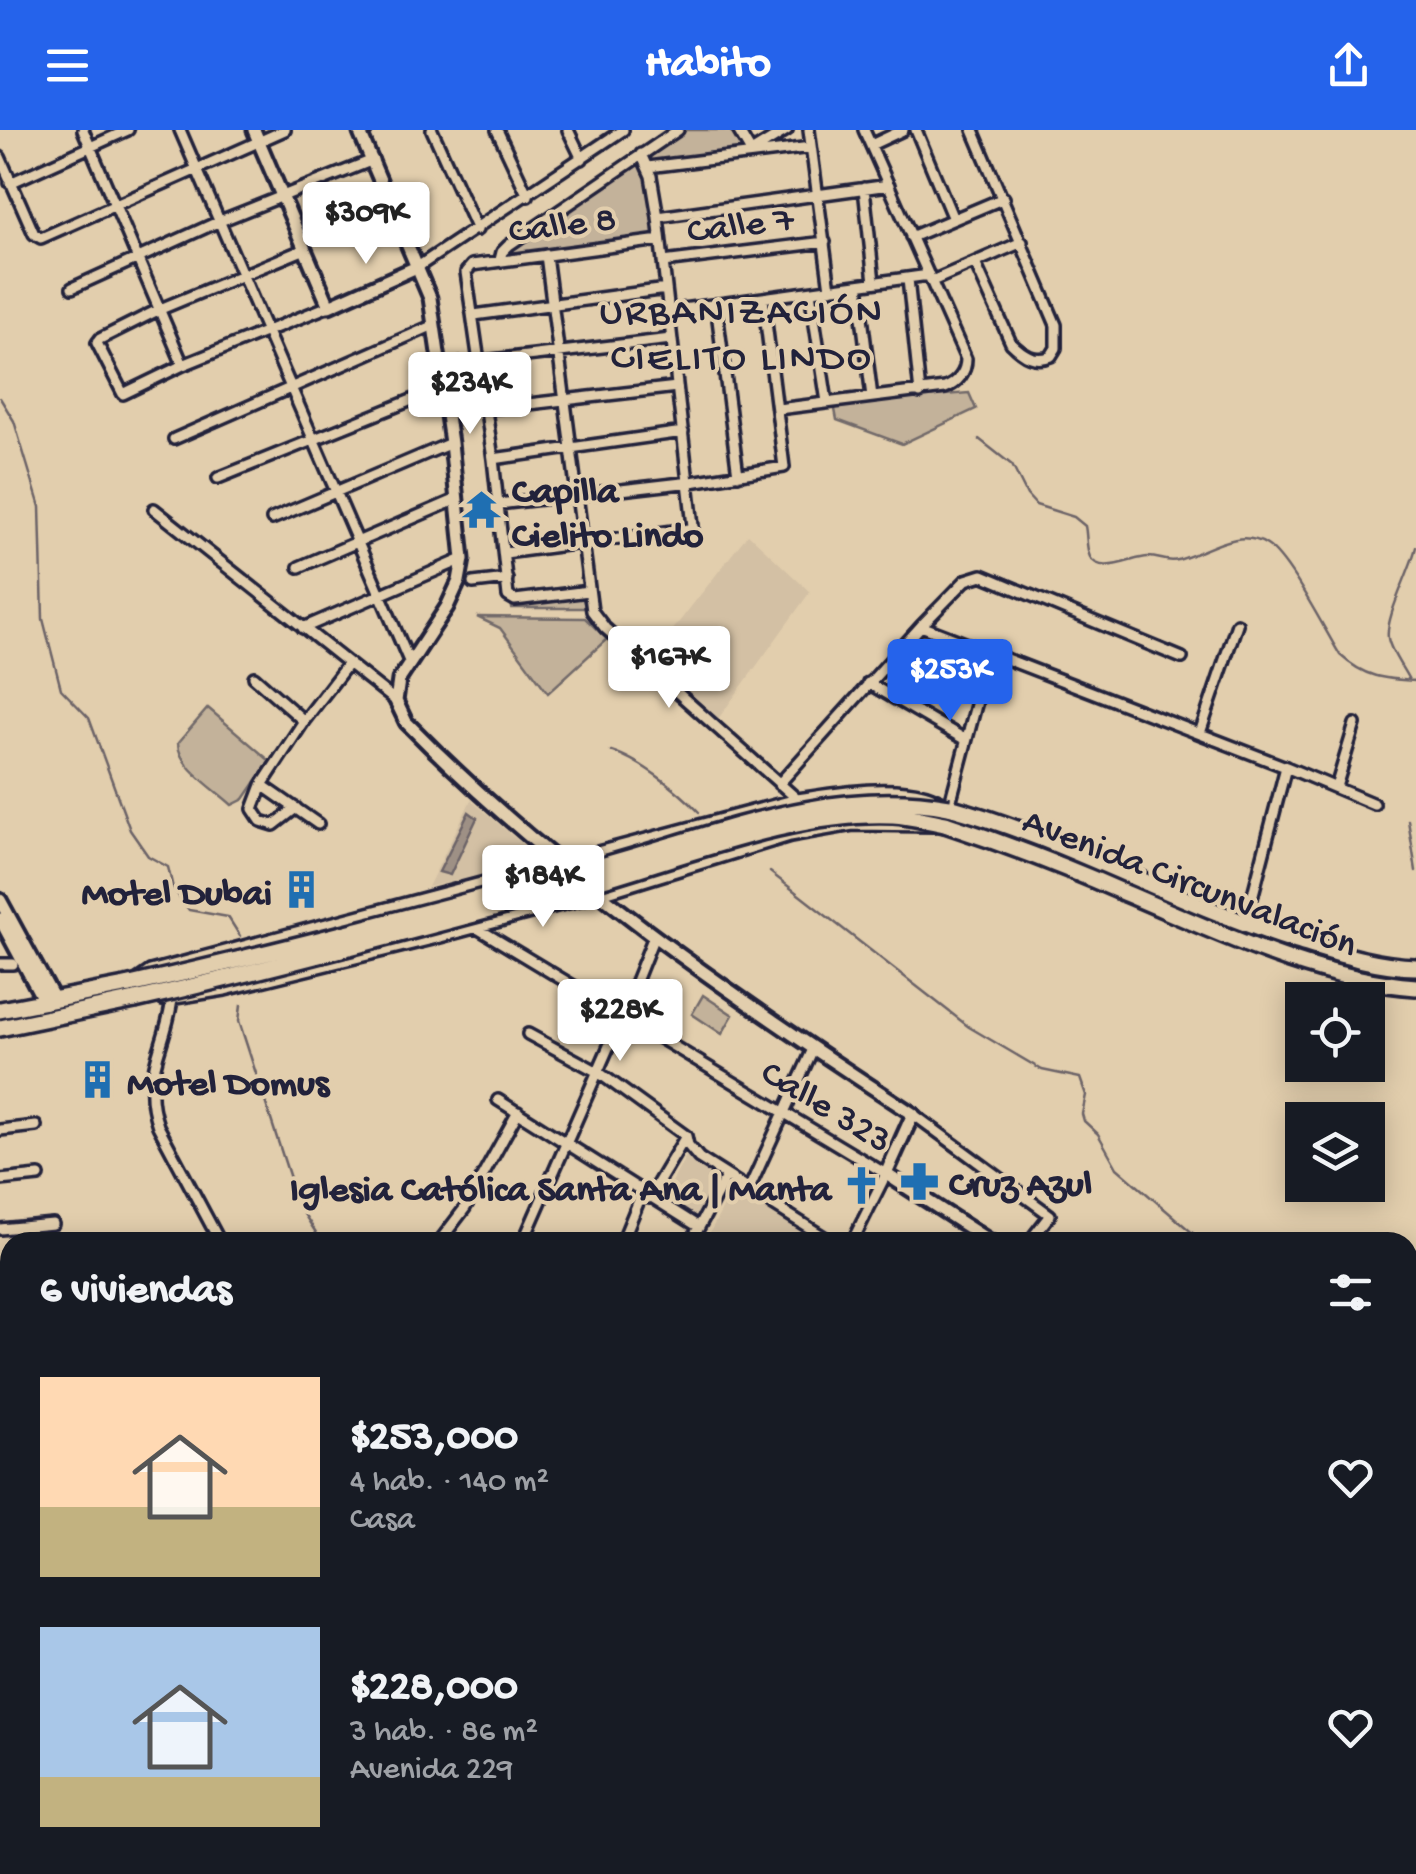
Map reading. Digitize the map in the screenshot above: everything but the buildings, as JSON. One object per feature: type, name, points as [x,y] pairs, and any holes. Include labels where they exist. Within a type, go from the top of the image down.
[{"type":"main road","name":"Avenida Circunvalación","points":[[0,1010],[269,969],[787,826],[894,815],[999,820],[1245,925],[1364,962],[1416,967]]},
{"type":"main road","name":"Avenida Circunvalación","points":[[947,815],[1217,932],[1359,980],[1416,986]]},
{"type":"main road","points":[[1217,932],[1223,916]]},
{"type":"main road","name":"Avenida Circunvalación","points":[[0,1028],[132,992]]},
{"type":"street","points":[[83,130],[183,365]]},
{"type":"street","points":[[10,183],[128,130]]},
{"type":"street","points":[[180,130],[409,661]]},
{"type":"street","points":[[0,157],[37,238],[196,168],[256,136],[285,130]]},
{"type":"street","points":[[432,130],[478,230]]},
{"type":"street","points":[[496,130],[528,196]]},
{"type":"street","points":[[568,130],[582,158]]},
{"type":"street","points":[[305,249],[158,310],[98,340],[122,394],[419,266],[623,130]]},
{"type":"street","points":[[500,260],[509,245],[678,130]]},
{"type":"street","points":[[738,130],[752,152]]},
{"type":"street","points":[[752,152],[787,130]]},
{"type":"street","points":[[809,130],[830,289]]},
{"type":"street","points":[[778,409],[920,393],[952,385],[966,366],[864,130]]},
{"type":"street","points":[[871,145],[903,130]]},
{"type":"street","points":[[916,130],[953,220]]},
{"type":"street","points":[[972,130],[1056,325],[1058,338],[1051,356],[1027,356],[1015,347],[975,262]]},
{"type":"street","points":[[362,131],[430,298],[464,559],[447,607],[398,680],[396,702]]},
{"type":"street","points":[[256,136],[329,306]]},
{"type":"street","points":[[648,167],[811,147]]},
{"type":"street","points":[[505,552],[694,526],[658,217],[648,167],[641,154]]},
{"type":"street","points":[[72,288],[220,221],[373,160]]},
{"type":"street","name":"Calle 8","points":[[658,217],[889,185]]},
{"type":"street","points":[[864,188],[874,282]]},
{"type":"street","points":[[911,237],[1004,198]]},
{"type":"street","name":"Calle 8","points":[[474,315],[466,272],[472,265],[660,240]]},
{"type":"street","name":"Calle 7","points":[[664,262],[825,242]]},
{"type":"street","points":[[668,311],[874,282],[930,278],[1022,242]]},
{"type":"street","points":[[546,255],[589,592],[596,619],[798,800]]},
{"type":"street","points":[[908,279],[920,393]]},
{"type":"street","points":[[858,285],[872,397]]},
{"type":"street","name":"Calle 7","points":[[474,315],[666,289]]},
{"type":"street","points":[[810,292],[827,402]]},
{"type":"street","points":[[498,504],[784,467],[763,298]]},
{"type":"street","points":[[716,304],[738,475]]},
{"type":"street","points":[[474,315],[508,596],[515,600],[589,592]]},
{"type":"street","points":[[174,440],[434,325]]},
{"type":"street","points":[[440,366],[671,340]]},
{"type":"street","points":[[218,478],[444,387]]},
{"type":"street","points":[[486,409],[677,387]]},
{"type":"street","points":[[493,459],[683,432]]},
{"type":"street","points":[[272,519],[451,442]]},
{"type":"street","points":[[299,567],[456,500]]},
{"type":"street","points":[[154,509],[396,702],[406,722],[427,744],[598,896],[813,1049],[913,1114],[1050,1215],[1037,1232]]},
{"type":"street","points":[[303,628],[464,559]]},
{"type":"street","points":[[779,784],[966,580],[982,575],[1182,658]]},
{"type":"street","points":[[473,583],[506,579]]},
{"type":"street","points":[[1200,733],[1236,624]]},
{"type":"street","points":[[921,626],[1286,766],[1374,804]]},
{"type":"street","points":[[947,815],[990,652]]},
{"type":"street","points":[[296,808],[274,825],[260,822],[253,810],[262,785],[347,665]]},
{"type":"street","points":[[254,677],[304,721]]},
{"type":"street","points":[[868,683],[966,740]]},
{"type":"street","points":[[1336,788],[1354,724]]},
{"type":"street","points":[[1245,925],[1286,766]]},
{"type":"street","points":[[262,785],[318,824]]},
{"type":"street","name":"Avenida Circunvalación","points":[[890,790],[941,800],[947,815],[922,828],[853,826],[790,836],[598,896],[313,969],[172,999],[132,992],[150,971],[798,800],[890,790]]},
{"type":"street","points":[[0,900],[50,1002]]},
{"type":"street","points":[[0,919],[50,1002]]},
{"type":"street","name":"Calle 323","points":[[477,928],[624,1014],[976,1232]]},
{"type":"street","points":[[527,1232],[624,1014],[654,936]]},
{"type":"street","points":[[0,964],[13,964]]},
{"type":"street","points":[[172,999],[168,1028],[154,1057],[151,1106],[215,1232]]},
{"type":"street","points":[[528,1034],[598,1072],[686,1136],[698,1158],[816,1232]]},
{"type":"street","points":[[749,1189],[813,1049]]},
{"type":"street","points":[[498,1100],[699,1227]]},
{"type":"street","points":[[447,1232],[465,1208],[518,1112]]},
{"type":"street","points":[[857,1232],[913,1114]]},
{"type":"street","points":[[0,1130],[36,1126]]},
{"type":"street","points":[[627,1232],[686,1136]]},
{"type":"street","points":[[0,1180],[39,1176]]},
{"type":"street","points":[[696,1232],[726,1176]]},
{"type":"street","points":[[0,1229],[53,1224]]},
{"type":"shaded area","points":[[686,130],[733,130],[743,149],[653,164],[649,154]]},
{"type":"shaded area","points":[[639,160],[648,183],[656,235],[503,257]]},
{"type":"shaded area","points":[[969,393],[976,409],[902,444],[837,420],[834,404]]},
{"type":"shaded area","points":[[748,534],[810,592],[718,719],[650,659]]},
{"type":"shaded area","points":[[581,594],[586,608],[512,608],[511,602]]},
{"type":"shaded area","points":[[477,617],[585,618],[607,639],[548,693],[500,628]]},
{"type":"shaded area","points":[[208,708],[270,761],[244,799],[232,805],[191,769],[180,752],[178,743]]},
{"type":"shaded area","points":[[471,800],[543,862],[428,887]]},
{"type":"shaded area","points":[[469,812],[477,818],[450,875],[439,872]]},
{"type":"shaded area","points":[[703,995],[733,1015],[722,1034],[692,1014]]},
{"type":"shaded area","points":[[686,1156],[720,1178],[698,1216],[664,1197]]},
{"type":"shaded area","points":[[733,1188],[809,1232],[710,1232]]},
{"type":"waterway","points":[[0,398],[14,421],[40,507],[43,619],[61,689],[89,718],[130,830],[148,856],[168,867],[173,888],[189,910],[228,917],[240,936]]},
{"type":"waterway","points":[[979,439],[1012,465],[1036,505],[1074,517],[1085,526],[1089,554],[1095,562],[1109,565],[1148,557],[1174,561],[1233,540],[1256,540],[1267,545],[1285,564],[1340,655],[1375,676],[1416,681]]},
{"type":"waterway","points":[[1409,680],[1391,648],[1388,629],[1416,547]]},
{"type":"waterway","points":[[611,751],[658,777],[699,812]]},
{"type":"waterway","points":[[1408,820],[1416,871]]},
{"type":"waterway","points":[[770,872],[969,1027],[1042,1070],[1080,1078],[1086,1095],[1084,1121],[1098,1134],[1117,1168],[1191,1232]]},
{"type":"waterway","points":[[241,1005],[239,1021],[299,1206],[316,1232]]},
{"type":"place","name":"Capilla Cielito Lindo","points":[[482,510]]},
{"type":"place","name":"Motel Dubai","points":[[302,890]]},
{"type":"place","name":"Motel Domus","points":[[97,1080]]},
{"type":"place","name":"Cruz Azul","points":[[919,1181]]},
{"type":"place","name":"Iglesia Católica Santa Ana | Manta","points":[[861,1186]]},
{"type":"district","name":"URBANIZACIÓN CIELITO LINDO","points":[[742,331]]}]
